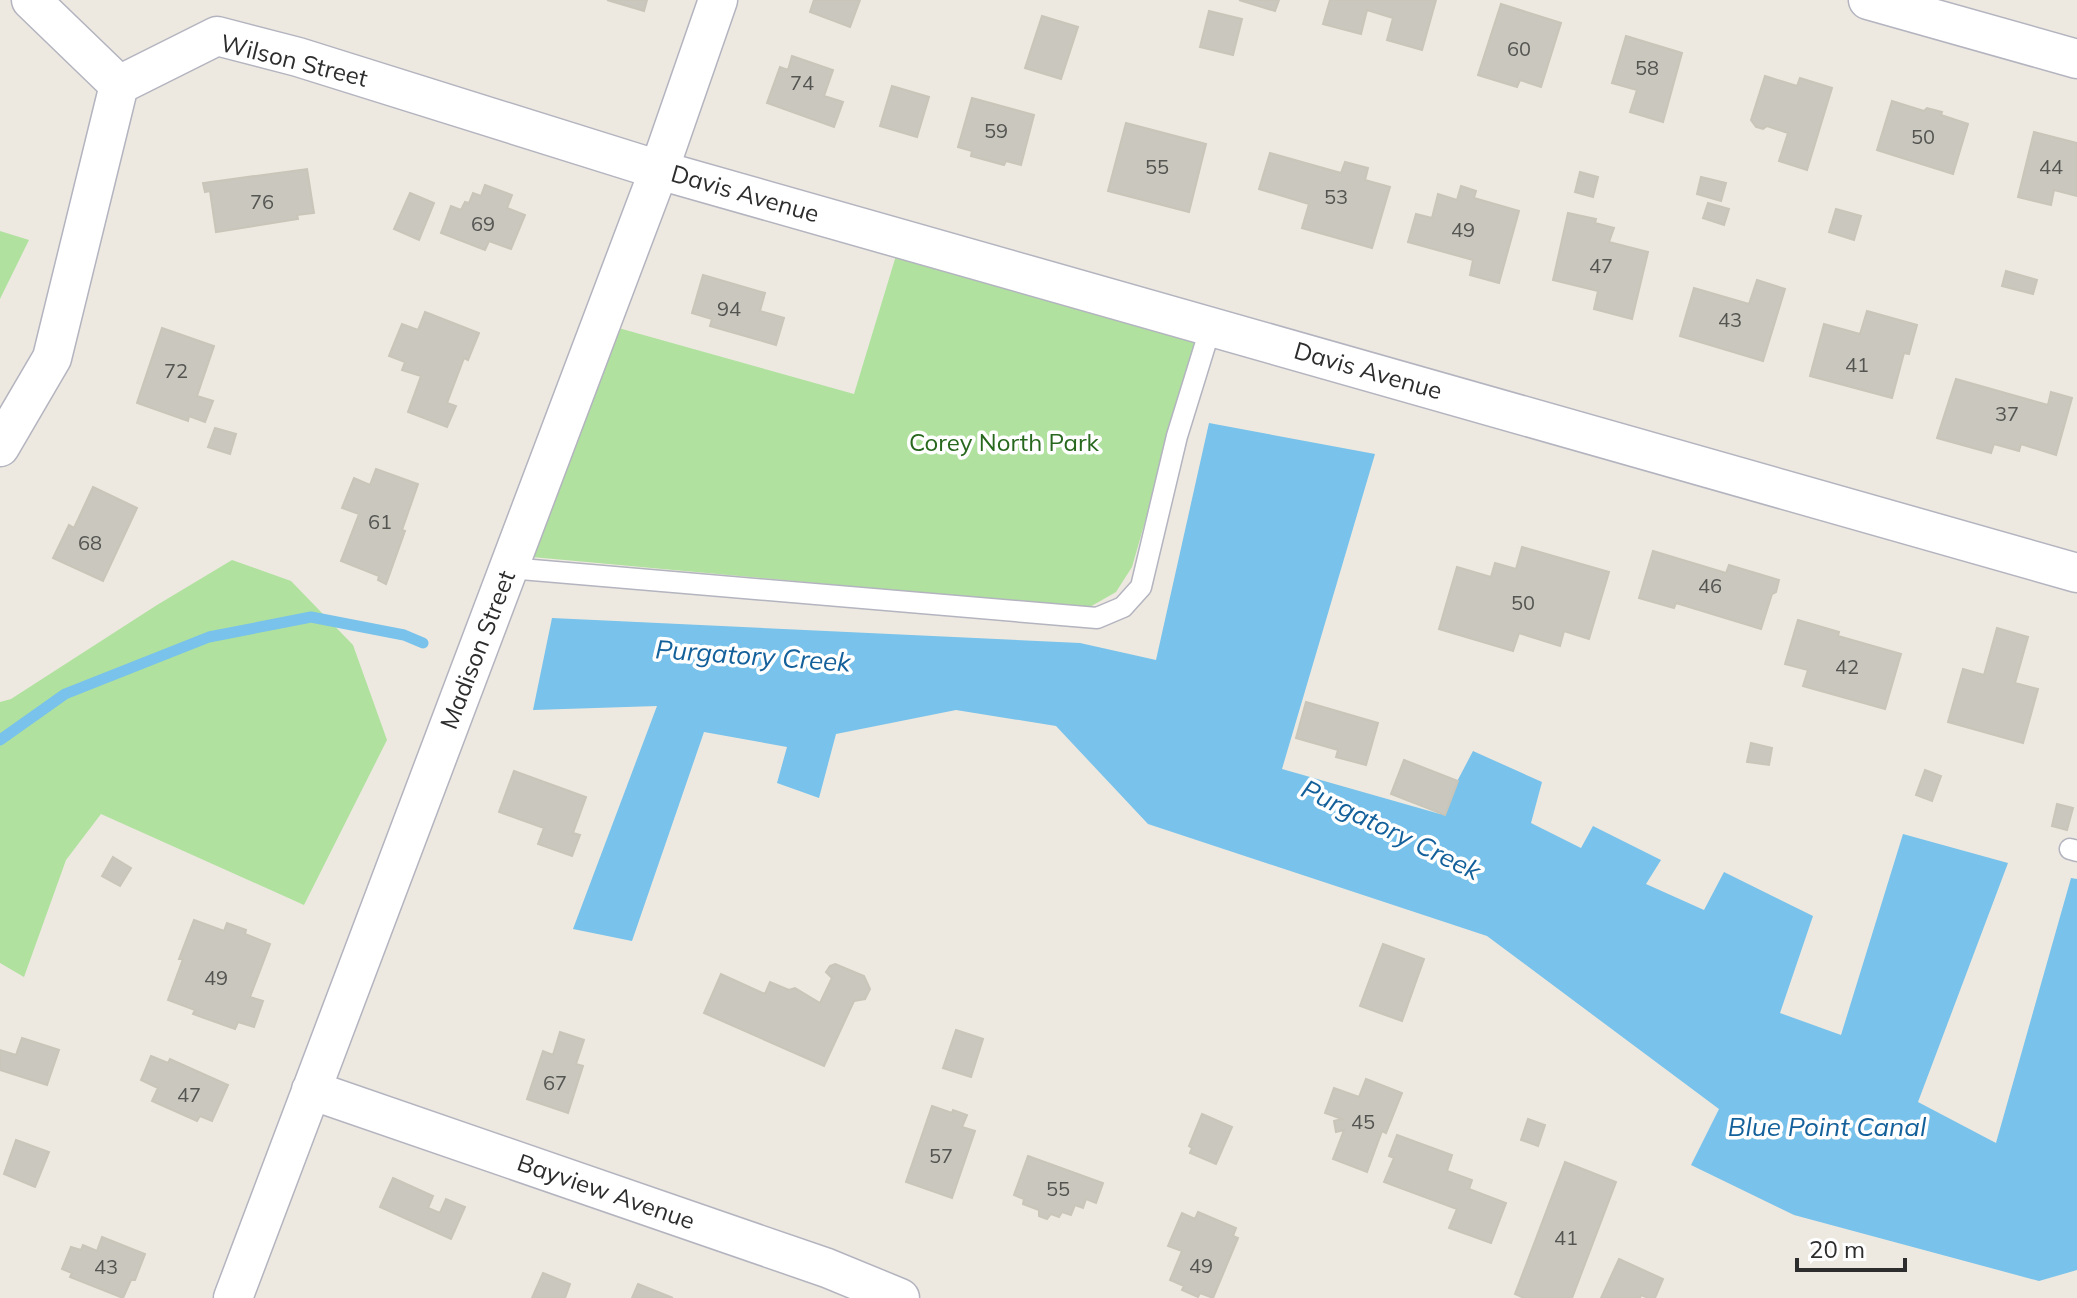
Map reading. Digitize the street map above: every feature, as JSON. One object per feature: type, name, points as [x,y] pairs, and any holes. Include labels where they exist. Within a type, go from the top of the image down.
[{"type":"street","points":[[0,447],[52,358],[119,85],[31,0]]},
{"type":"street","name":"Madison Street","points":[[233,1298],[659,170],[718,0]]},
{"type":"street","points":[[1868,0],[2077,59]]},
{"type":"street","name":"Wilson Street","points":[[119,85],[217,36],[298,57],[659,170]]},
{"type":"street","name":"Davis Avenue","points":[[659,170],[2077,573]]},
{"type":"street","name":"Bayview Avenue","points":[[311,1090],[821,1283],[900,1298]]},
{"type":"lane","points":[[509,568],[1097,618],[1123,607],[1141,587],[1177,436],[1211,326]]},
{"type":"green space","points":[[0,231],[29,240],[0,299]]},
{"type":"green space","name":"Corey North Park","points":[[898,249],[1198,337],[1132,567],[1116,592],[1088,608],[532,557],[615,327],[854,394]]},
{"type":"green space","points":[[232,560],[291,581],[353,645],[387,740],[304,905],[101,814],[66,860],[24,977],[0,963],[0,702],[11,699]]},
{"type":"water","name":"Blue Point Canal","points":[[1209,423],[1375,454],[1282,769],[1440,814],[1473,751],[1542,782],[1531,823],[1581,848],[1593,826],[1661,860],[1646,884],[1704,910],[1724,872],[1813,916],[1780,1013],[1841,1035],[1903,834],[2008,863],[1918,1102],[1996,1143],[2071,878],[2077,879],[2077,1270],[2039,1281],[1794,1215],[1691,1165],[1719,1109],[1487,936],[1148,824],[1056,726],[956,710],[836,734],[819,798],[777,783],[787,747],[704,732],[632,941],[573,929],[657,706],[533,710],[552,618],[1080,643],[1156,660]]},
{"type":"building","points":[[607,0],[647,0],[644,11]]},
{"type":"building","points":[[814,0],[860,0],[850,27],[810,12]]},
{"type":"building","points":[[1239,0],[1279,0],[1275,11]]},
{"type":"building","points":[[1330,0],[1436,0],[1422,50],[1387,40],[1393,18],[1367,10],[1361,34],[1323,24]]},
{"type":"building","points":[[1501,4],[1561,23],[1541,87],[1520,80],[1517,87],[1478,75]]},
{"type":"building","points":[[1209,11],[1242,19],[1233,55],[1200,47]]},
{"type":"building","points":[[1042,16],[1078,27],[1061,79],[1025,68]]},
{"type":"building","points":[[1626,36],[1682,53],[1663,122],[1630,112],[1637,90],[1612,83]]},
{"type":"building","points":[[792,56],[833,70],[824,96],[843,102],[834,127],[767,103],[780,67],[788,70]]},
{"type":"building","points":[[1765,76],[1797,86],[1800,78],[1832,88],[1807,170],[1779,161],[1788,133],[1767,126],[1763,129],[1756,127],[1751,120]]},
{"type":"building","points":[[892,86],[929,97],[917,137],[880,126]]},
{"type":"building","points":[[972,98],[1034,115],[1021,165],[1006,161],[1004,165],[971,156],[972,151],[958,147]]},
{"type":"building","points":[[1892,101],[1924,111],[1927,108],[1942,112],[1941,115],[1968,124],[1953,174],[1877,150]]},
{"type":"building","points":[[1126,123],[1206,144],[1189,212],[1108,191]]},
{"type":"building","points":[[2034,132],[2077,143],[2077,196],[2054,190],[2051,205],[2018,197]]},
{"type":"building","points":[[1270,153],[1341,173],[1345,162],[1368,168],[1365,180],[1390,187],[1372,248],[1302,228],[1309,204],[1259,189]]},
{"type":"building","points":[[307,169],[314,213],[297,215],[298,219],[216,232],[210,191],[205,192],[203,183]]},
{"type":"building","points":[[1580,172],[1598,177],[1593,197],[1575,192]]},
{"type":"building","points":[[1701,177],[1726,183],[1721,201],[1697,194]]},
{"type":"building","points":[[485,185],[512,195],[507,208],[525,215],[511,249],[489,241],[485,250],[441,233],[451,206],[461,210],[465,202],[469,203],[473,193],[481,196]]},
{"type":"building","points":[[1461,186],[1476,191],[1474,198],[1519,211],[1499,283],[1470,275],[1473,260],[1408,242],[1416,214],[1432,218],[1438,194],[1457,200]]},
{"type":"building","points":[[410,193],[434,203],[419,240],[394,229]]},
{"type":"building","points":[[1708,203],[1729,209],[1724,225],[1703,218]]},
{"type":"building","points":[[1836,209],[1861,216],[1854,240],[1829,232]]},
{"type":"building","points":[[1568,213],[1596,219],[1595,223],[1614,228],[1609,242],[1648,252],[1632,319],[1594,309],[1598,291],[1553,280]]},
{"type":"building","points":[[2006,271],[2037,280],[2033,294],[2002,286]]},
{"type":"building","points":[[703,275],[765,293],[760,311],[784,318],[776,345],[710,326],[712,319],[692,313]]},
{"type":"building","points":[[1757,280],[1785,289],[1763,361],[1680,336],[1694,288],[1749,304]]},
{"type":"building","points":[[1867,311],[1917,325],[1909,354],[1904,353],[1892,398],[1810,376],[1824,324],[1860,334]]},
{"type":"building","points":[[425,312],[479,333],[468,360],[464,358],[447,403],[456,406],[447,427],[408,412],[421,376],[402,370],[405,362],[389,356],[402,324],[418,330]]},
{"type":"building","points":[[162,328],[214,346],[197,396],[213,401],[205,422],[189,416],[188,421],[137,403]]},
{"type":"building","points":[[1956,379],[2048,405],[2051,392],[2072,398],[2056,455],[2021,444],[2019,451],[1994,444],[1991,453],[1937,438]]},
{"type":"building","points":[[215,428],[236,434],[230,454],[208,447]]},
{"type":"building","points":[[376,469],[418,484],[386,584],[378,580],[379,576],[341,561],[359,514],[342,508],[354,478],[370,485]]},
{"type":"building","points":[[93,487],[137,508],[103,581],[53,558],[69,525],[74,528]]},
{"type":"building","points":[[1522,547],[1609,572],[1589,639],[1564,631],[1560,646],[1519,633],[1513,651],[1439,629],[1457,567],[1491,577],[1495,563],[1516,569]]},
{"type":"building","points":[[1653,551],[1726,573],[1729,565],[1779,580],[1761,629],[1676,603],[1674,608],[1639,598]]},
{"type":"building","points":[[1798,620],[1839,632],[1838,636],[1901,654],[1885,709],[1803,686],[1808,670],[1785,664]]},
{"type":"building","points":[[1997,628],[2028,637],[2015,683],[2038,689],[2023,743],[1948,722],[1963,669],[1984,675]]},
{"type":"building","points":[[1306,702],[1378,723],[1366,765],[1336,757],[1338,750],[1296,738]]},
{"type":"building","points":[[1751,743],[1772,748],[1769,765],[1747,762]]},
{"type":"building","points":[[1404,760],[1458,781],[1445,815],[1391,794]]},
{"type":"building","points":[[1925,770],[1941,776],[1932,801],[1916,795]]},
{"type":"building","points":[[514,771],[586,797],[573,833],[580,835],[572,856],[538,844],[544,828],[499,812]]},
{"type":"building","points":[[2057,804],[2073,808],[2067,830],[2052,826]]},
{"type":"building","points":[[113,857],[131,868],[120,886],[102,876]]},
{"type":"building","points":[[194,920],[224,931],[227,923],[270,944],[250,997],[263,1001],[254,1027],[238,1022],[235,1029],[193,1014],[195,1010],[168,1000]]},
{"type":"building","points":[[1383,944],[1424,959],[1402,1021],[1360,1006]]},
{"type":"building","points":[[835,964],[864,976],[870,989],[865,999],[854,1001],[824,1066],[704,1013],[721,974],[765,994],[770,982],[789,990],[795,988],[820,1003],[832,978],[826,972]]},
{"type":"building","points":[[956,1030],[983,1039],[971,1077],[943,1068]]},
{"type":"building","points":[[560,1032],[584,1040],[576,1064],[583,1066],[568,1113],[527,1099],[543,1051],[553,1055]]},
{"type":"building","points":[[22,1038],[59,1050],[47,1085],[0,1070],[0,1050],[16,1055]]},
{"type":"building","points":[[151,1056],[168,1063],[170,1059],[228,1085],[212,1121],[200,1116],[197,1121],[152,1101],[158,1088],[141,1080]]},
{"type":"building","points":[[1366,1079],[1402,1093],[1386,1133],[1382,1131],[1367,1172],[1333,1159],[1344,1130],[1336,1132],[1334,1121],[1342,1119],[1325,1113],[1334,1088],[1359,1097]]},
{"type":"building","points":[[932,1106],[967,1115],[962,1127],[975,1131],[952,1198],[906,1182]]},
{"type":"building","points":[[1202,1114],[1232,1127],[1216,1164],[1190,1153],[1192,1148],[1189,1146]]},
{"type":"building","points":[[1528,1119],[1545,1125],[1538,1146],[1521,1140]]},
{"type":"building","points":[[1397,1135],[1452,1155],[1447,1171],[1472,1180],[1469,1189],[1506,1203],[1491,1243],[1449,1228],[1457,1209],[1384,1182],[1394,1158],[1389,1156]]},
{"type":"building","points":[[16,1140],[49,1152],[35,1187],[4,1174]]},
{"type":"building","points":[[1028,1156],[1103,1183],[1096,1203],[1086,1199],[1083,1208],[1075,1205],[1071,1215],[1062,1212],[1059,1217],[1051,1214],[1047,1219],[1039,1216],[1039,1210],[1023,1204],[1024,1199],[1014,1195]]},
{"type":"building","points":[[1565,1162],[1616,1182],[1572,1298],[1524,1298],[1515,1294]]},
{"type":"building","points":[[393,1178],[433,1196],[428,1208],[440,1213],[446,1199],[465,1207],[451,1239],[380,1207]]},
{"type":"building","points":[[1198,1212],[1236,1228],[1233,1236],[1238,1238],[1213,1298],[1200,1293],[1198,1297],[1170,1280],[1182,1251],[1168,1246],[1182,1213],[1195,1219]]},
{"type":"building","points":[[102,1237],[145,1254],[135,1280],[131,1280],[123,1298],[70,1277],[72,1273],[62,1269],[71,1247],[81,1250],[83,1245],[97,1251]]},
{"type":"building","points":[[1619,1259],[1663,1279],[1655,1298],[1641,1295],[1640,1298],[1601,1298]]},
{"type":"building","points":[[543,1273],[570,1284],[565,1298],[532,1298]]},
{"type":"building","points":[[638,1284],[673,1298],[632,1298]]},
{"type":"waterway","name":"Purgatory Creek","points":[[0,740],[65,694],[209,637],[311,617],[404,635],[423,643]]}]
